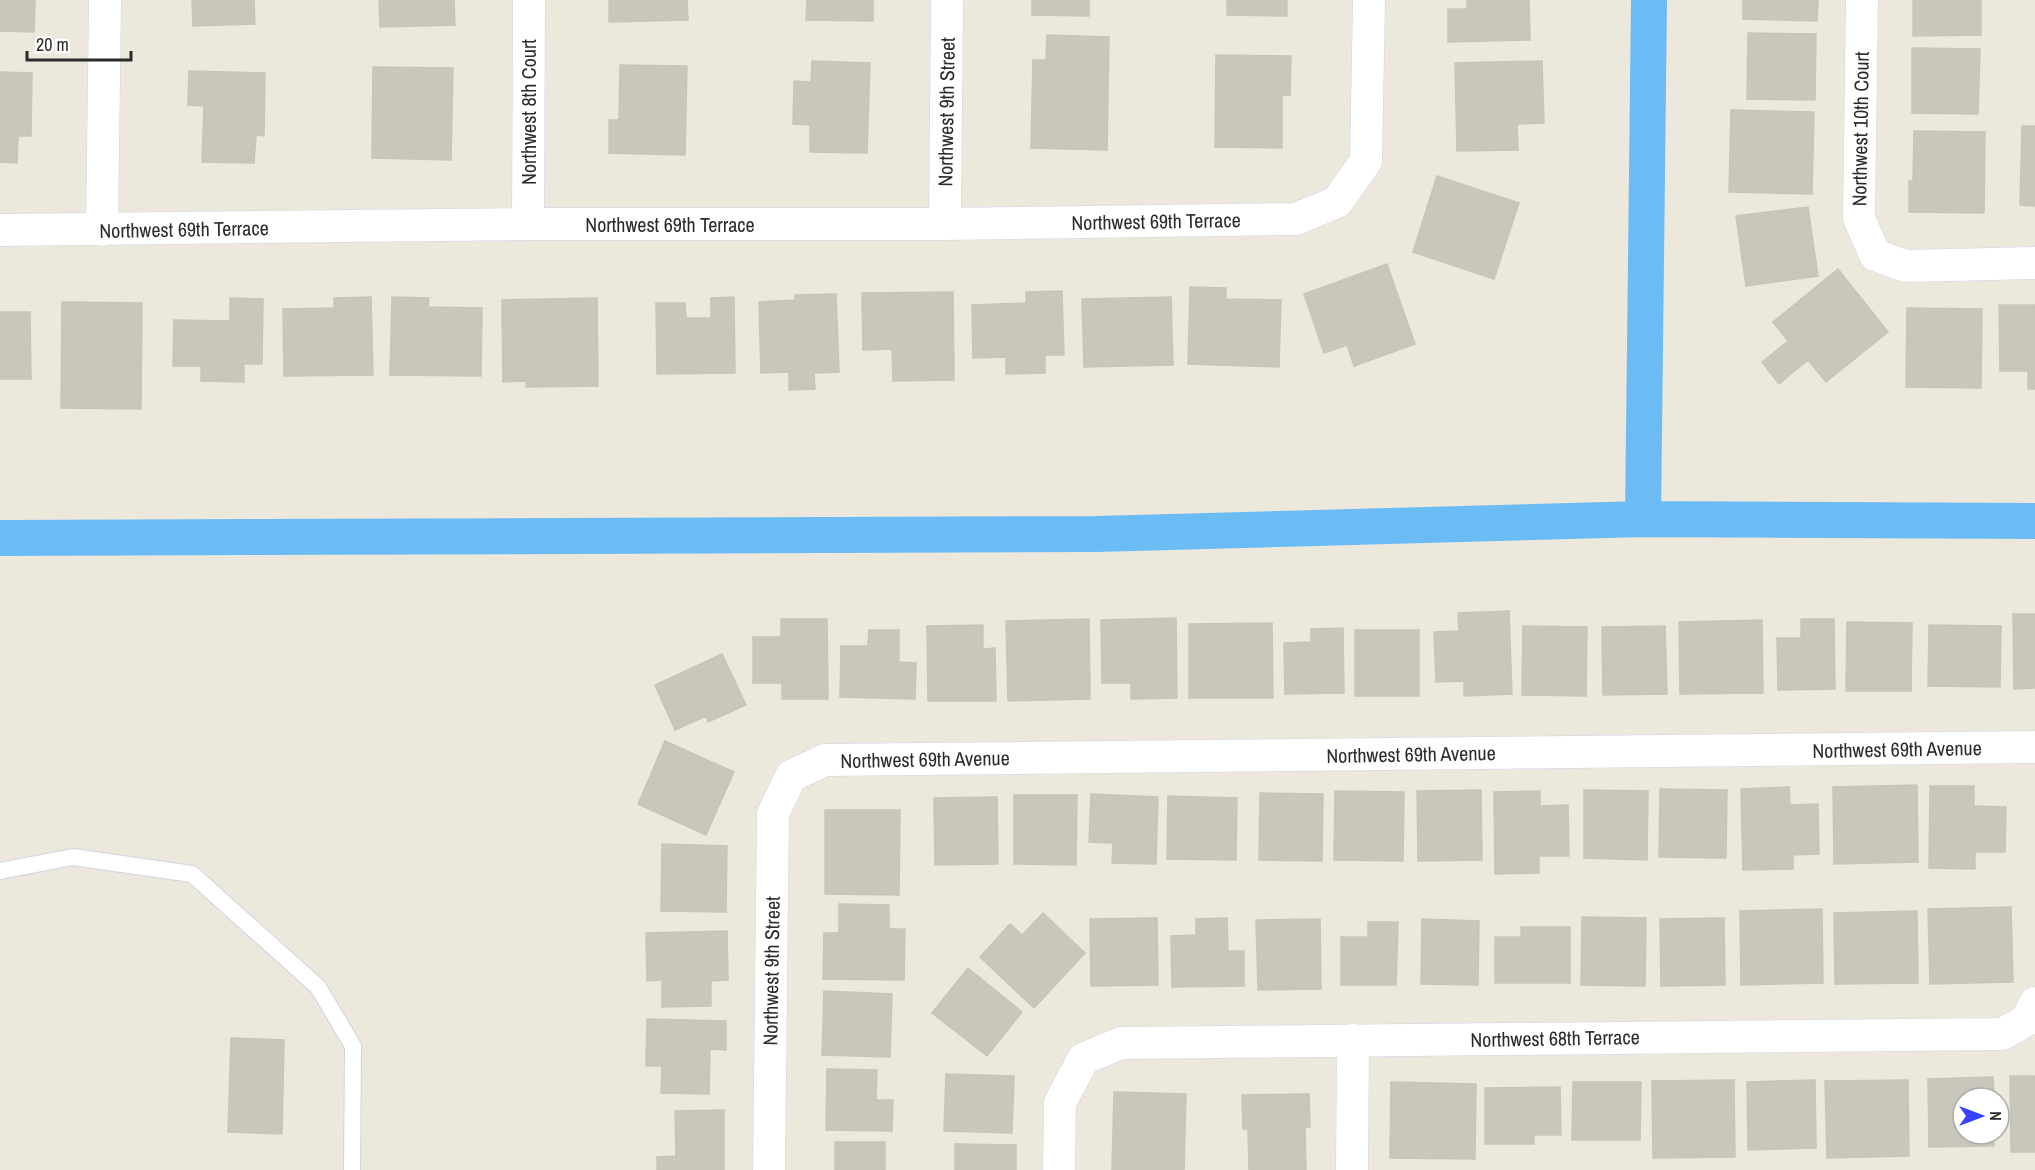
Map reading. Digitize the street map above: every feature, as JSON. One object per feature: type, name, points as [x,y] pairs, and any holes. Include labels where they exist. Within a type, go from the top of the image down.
[{"type":"street","points":[[102,230],[105,0]]},
{"type":"street","name":"Northwest 8th Court","points":[[528,224],[529,0]]},
{"type":"street","name":"Northwest 9th Street","points":[[945,224],[947,0]]},
{"type":"street","name":"Northwest 69th Terrace","points":[[0,230],[528,224],[945,224],[1296,219],[1337,202],[1366,161],[1369,0]]},
{"type":"street","name":"Northwest 10th Court","points":[[1862,0],[1858,218],[1875,255],[1905,266],[2035,263]]},
{"type":"street","name":"Northwest 69th Avenue","points":[[791,776],[825,760],[2035,747]]},
{"type":"street","name":"Northwest 9th Street","points":[[769,1170],[773,814],[791,776]]},
{"type":"street","name":"Northwest 68th Terrace","points":[[1059,1170],[1060,1103],[1083,1059],[1121,1043],[2002,1034],[2031,1012]]},
{"type":"street","points":[[1352,1170],[1353,1040]]},
{"type":"lane","points":[[0,871],[73,857],[192,874],[318,987],[353,1046],[352,1170]]},
{"type":"building","points":[[0,0],[35,0],[34,32],[0,31]]},
{"type":"building","points":[[192,0],[254,0],[255,24],[193,26]]},
{"type":"building","points":[[379,0],[454,0],[455,25],[380,27]]},
{"type":"building","points":[[609,0],[687,0],[688,20],[609,22]]},
{"type":"building","points":[[807,0],[873,0],[873,21],[806,20]]},
{"type":"building","points":[[1032,0],[1089,0],[1089,16],[1032,15]]},
{"type":"building","points":[[1227,0],[1287,0],[1287,16],[1227,15]]},
{"type":"building","points":[[1467,0],[1529,0],[1530,40],[1448,42],[1448,9],[1467,9]]},
{"type":"building","points":[[1743,0],[1818,0],[1817,21],[1743,19]]},
{"type":"building","points":[[1913,0],[1981,0],[1981,35],[1913,36]]},
{"type":"building","points":[[1748,33],[1816,34],[1815,100],[1747,99]]},
{"type":"building","points":[[1047,35],[1109,37],[1107,150],[1031,148],[1033,60],[1046,60]]},
{"type":"building","points":[[1912,48],[1980,49],[1978,114],[1912,113]]},
{"type":"building","points":[[1216,55],[1291,56],[1290,95],[1282,95],[1282,148],[1215,147]]},
{"type":"building","points":[[812,61],[870,63],[867,153],[810,152],[810,125],[793,124],[794,81],[811,82]]},
{"type":"building","points":[[1542,61],[1544,123],[1517,124],[1518,150],[1457,151],[1455,63]]},
{"type":"building","points":[[620,65],[687,66],[685,155],[609,153],[609,120],[619,120]]},
{"type":"building","points":[[373,67],[453,68],[451,160],[372,158]]},
{"type":"building","points":[[189,71],[265,73],[264,136],[256,135],[254,163],[202,162],[204,106],[188,105]]},
{"type":"building","points":[[0,72],[32,73],[31,136],[18,136],[17,163],[0,162]]},
{"type":"building","points":[[1731,110],[1814,112],[1812,194],[1729,192]]},
{"type":"building","points":[[2022,126],[2035,126],[2035,206],[2020,205]]},
{"type":"building","points":[[1914,131],[1985,132],[1984,213],[1909,212],[1909,181],[1913,181]]},
{"type":"building","points":[[1437,176],[1519,203],[1494,279],[1413,252]]},
{"type":"building","points":[[1808,207],[1818,276],[1746,286],[1736,216]]},
{"type":"building","points":[[1387,264],[1415,344],[1354,366],[1347,345],[1324,353],[1304,294]]},
{"type":"building","points":[[1838,269],[1888,332],[1826,382],[1808,360],[1779,384],[1762,362],[1788,341],[1773,322]]},
{"type":"building","points":[[1190,287],[1226,288],[1226,299],[1281,300],[1279,367],[1188,364]]},
{"type":"building","points":[[1062,291],[1064,355],[1045,355],[1045,373],[1006,374],[1006,357],[973,358],[972,305],[1026,303],[1026,292]]},
{"type":"building","points":[[953,292],[954,380],[893,381],[892,349],[863,350],[862,293]]},
{"type":"building","points":[[836,294],[839,372],[814,373],[815,389],[789,390],[789,372],[761,373],[759,302],[795,300],[795,295]]},
{"type":"building","points":[[371,297],[373,375],[284,376],[283,309],[334,308],[334,298]]},
{"type":"building","points":[[392,297],[429,298],[428,307],[482,308],[481,376],[390,375]]},
{"type":"building","points":[[734,297],[735,373],[657,374],[656,303],[685,303],[686,318],[711,318],[711,298]]},
{"type":"building","points":[[1171,297],[1173,365],[1084,367],[1082,299]]},
{"type":"building","points":[[230,298],[263,299],[262,364],[244,364],[244,382],[201,381],[201,366],[173,366],[174,320],[230,321]]},
{"type":"building","points":[[597,298],[598,386],[526,387],[526,381],[503,382],[502,300]]},
{"type":"building","points":[[62,302],[142,303],[141,409],[61,408]]},
{"type":"building","points":[[1999,305],[2035,305],[2035,389],[2028,389],[2028,371],[2000,371]]},
{"type":"building","points":[[1907,308],[1982,309],[1981,388],[1906,387]]},
{"type":"building","points":[[0,312],[30,312],[31,379],[0,379]]},
{"type":"building","points":[[1509,611],[1512,694],[1464,696],[1464,681],[1436,682],[1434,632],[1459,631],[1458,613]]},
{"type":"building","points":[[2013,614],[2035,614],[2035,688],[2014,689]]},
{"type":"building","points":[[1176,618],[1177,698],[1131,699],[1131,683],[1102,683],[1101,620]]},
{"type":"building","points":[[781,619],[827,619],[828,699],[782,699],[782,683],[753,683],[753,637],[781,637]]},
{"type":"building","points":[[1089,619],[1090,699],[1008,701],[1006,621]]},
{"type":"building","points":[[1801,619],[1834,619],[1835,689],[1778,690],[1777,638],[1801,638]]},
{"type":"building","points":[[1762,620],[1763,693],[1680,694],[1679,622]]},
{"type":"building","points":[[1847,622],[1912,623],[1911,691],[1846,691]]},
{"type":"building","points":[[1272,623],[1273,698],[1189,698],[1189,624]]},
{"type":"building","points":[[983,625],[983,649],[995,648],[996,701],[928,701],[927,626]]},
{"type":"building","points":[[1929,625],[2001,626],[2000,687],[1928,686]]},
{"type":"building","points":[[1523,626],[1587,627],[1586,696],[1522,695]]},
{"type":"building","points":[[1665,626],[1667,694],[1603,695],[1602,627]]},
{"type":"building","points":[[1343,628],[1344,693],[1285,694],[1284,643],[1311,642],[1311,629]]},
{"type":"building","points":[[869,630],[899,630],[899,662],[916,663],[915,699],[840,697],[841,646],[868,646]]},
{"type":"building","points":[[1355,630],[1419,630],[1419,696],[1355,696]]},
{"type":"building","points":[[722,654],[746,705],[708,722],[706,716],[675,730],[655,685]]},
{"type":"building","points":[[665,741],[734,772],[706,835],[638,804]]},
{"type":"building","points":[[1917,785],[1918,862],[1834,864],[1833,787]]},
{"type":"building","points":[[1930,786],[1974,786],[1974,806],[2006,807],[2005,852],[1975,852],[1975,869],[1929,868]]},
{"type":"building","points":[[1789,787],[1790,805],[1818,804],[1819,854],[1793,855],[1793,869],[1743,870],[1741,789]]},
{"type":"building","points":[[1660,789],[1727,790],[1726,858],[1659,857]]},
{"type":"building","points":[[1481,790],[1482,860],[1418,861],[1417,791]]},
{"type":"building","points":[[1584,790],[1648,791],[1647,860],[1584,858]]},
{"type":"building","points":[[1335,791],[1404,792],[1403,861],[1334,860]]},
{"type":"building","points":[[1540,791],[1540,806],[1568,805],[1569,856],[1539,856],[1539,873],[1495,874],[1494,792]]},
{"type":"building","points":[[1260,793],[1323,794],[1322,861],[1259,860]]},
{"type":"building","points":[[1091,794],[1158,797],[1156,864],[1112,863],[1113,843],[1089,842]]},
{"type":"building","points":[[1014,795],[1077,795],[1076,865],[1014,864]]},
{"type":"building","points":[[1168,796],[1237,798],[1236,860],[1167,859]]},
{"type":"building","points":[[997,797],[998,864],[935,865],[934,798]]},
{"type":"building","points":[[825,810],[900,810],[899,895],[825,894]]},
{"type":"building","points":[[662,844],[727,846],[726,912],[661,911]]},
{"type":"building","points":[[839,904],[889,905],[889,929],[905,929],[904,980],[823,979],[824,933],[839,933]]},
{"type":"building","points":[[2011,907],[2013,982],[1930,984],[1928,909]]},
{"type":"building","points":[[1822,909],[1823,983],[1741,985],[1740,911]]},
{"type":"building","points":[[1917,911],[1918,983],[1835,984],[1834,913]]},
{"type":"building","points":[[1043,913],[1085,953],[1034,1008],[980,957],[1010,924],[1022,935]]},
{"type":"building","points":[[1582,917],[1646,918],[1645,986],[1581,985]]},
{"type":"building","points":[[1157,918],[1158,985],[1091,986],[1090,919]]},
{"type":"building","points":[[1227,918],[1228,951],[1244,951],[1244,986],[1172,987],[1171,936],[1196,935],[1196,919]]},
{"type":"building","points":[[1724,918],[1725,985],[1661,986],[1660,919]]},
{"type":"building","points":[[1320,919],[1321,989],[1258,990],[1256,920]]},
{"type":"building","points":[[1422,919],[1479,921],[1478,985],[1421,984]]},
{"type":"building","points":[[1368,922],[1398,922],[1396,985],[1341,985],[1341,937],[1368,937]]},
{"type":"building","points":[[1521,927],[1570,927],[1570,983],[1495,983],[1495,937],[1521,937]]},
{"type":"building","points":[[727,931],[728,980],[711,981],[711,1006],[662,1007],[662,980],[647,981],[646,933]]},
{"type":"building","points":[[968,968],[1022,1012],[987,1056],[932,1013]]},
{"type":"building","points":[[824,991],[892,994],[890,1057],[822,1055]]},
{"type":"building","points":[[647,1019],[726,1021],[726,1050],[710,1049],[709,1094],[661,1093],[662,1066],[646,1066]]},
{"type":"building","points":[[231,1038],[284,1040],[282,1134],[228,1132]]},
{"type":"building","points":[[827,1069],[877,1070],[876,1100],[893,1100],[892,1131],[826,1130]]},
{"type":"building","points":[[946,1074],[1014,1076],[1012,1133],[944,1131]]},
{"type":"building","points":[[2010,1076],[2035,1076],[2035,1152],[2011,1152]]},
{"type":"building","points":[[1993,1077],[1993,1086],[1951,1086],[1951,1146],[1994,1146],[1929,1147],[1928,1079]]},
{"type":"building","points":[[1734,1080],[1735,1157],[1653,1158],[1652,1081]]},
{"type":"building","points":[[1815,1080],[1816,1148],[1748,1150],[1747,1082]]},
{"type":"building","points":[[1908,1080],[1909,1156],[1827,1158],[1825,1081]]},
{"type":"building","points":[[1391,1082],[1476,1084],[1475,1159],[1390,1158]]},
{"type":"building","points":[[1573,1082],[1641,1082],[1640,1140],[1572,1140]]},
{"type":"building","points":[[1560,1087],[1561,1135],[1534,1135],[1534,1144],[1485,1144],[1485,1088]]},
{"type":"building","points":[[1114,1092],[1186,1094],[1184,1170],[1112,1170]]},
{"type":"building","points":[[1309,1094],[1310,1127],[1305,1127],[1306,1170],[1249,1170],[1248,1129],[1243,1129],[1242,1095]]},
{"type":"building","points":[[724,1110],[724,1170],[657,1170],[657,1157],[676,1156],[675,1111]]},
{"type":"building","points":[[835,1142],[885,1142],[885,1170],[835,1170]]},
{"type":"building","points":[[955,1144],[1016,1145],[1016,1170],[955,1170]]},
{"type":"waterway","points":[[1643,519],[1649,0]]},
{"type":"waterway","points":[[0,538],[1096,534],[1643,519],[2035,521]]}]
